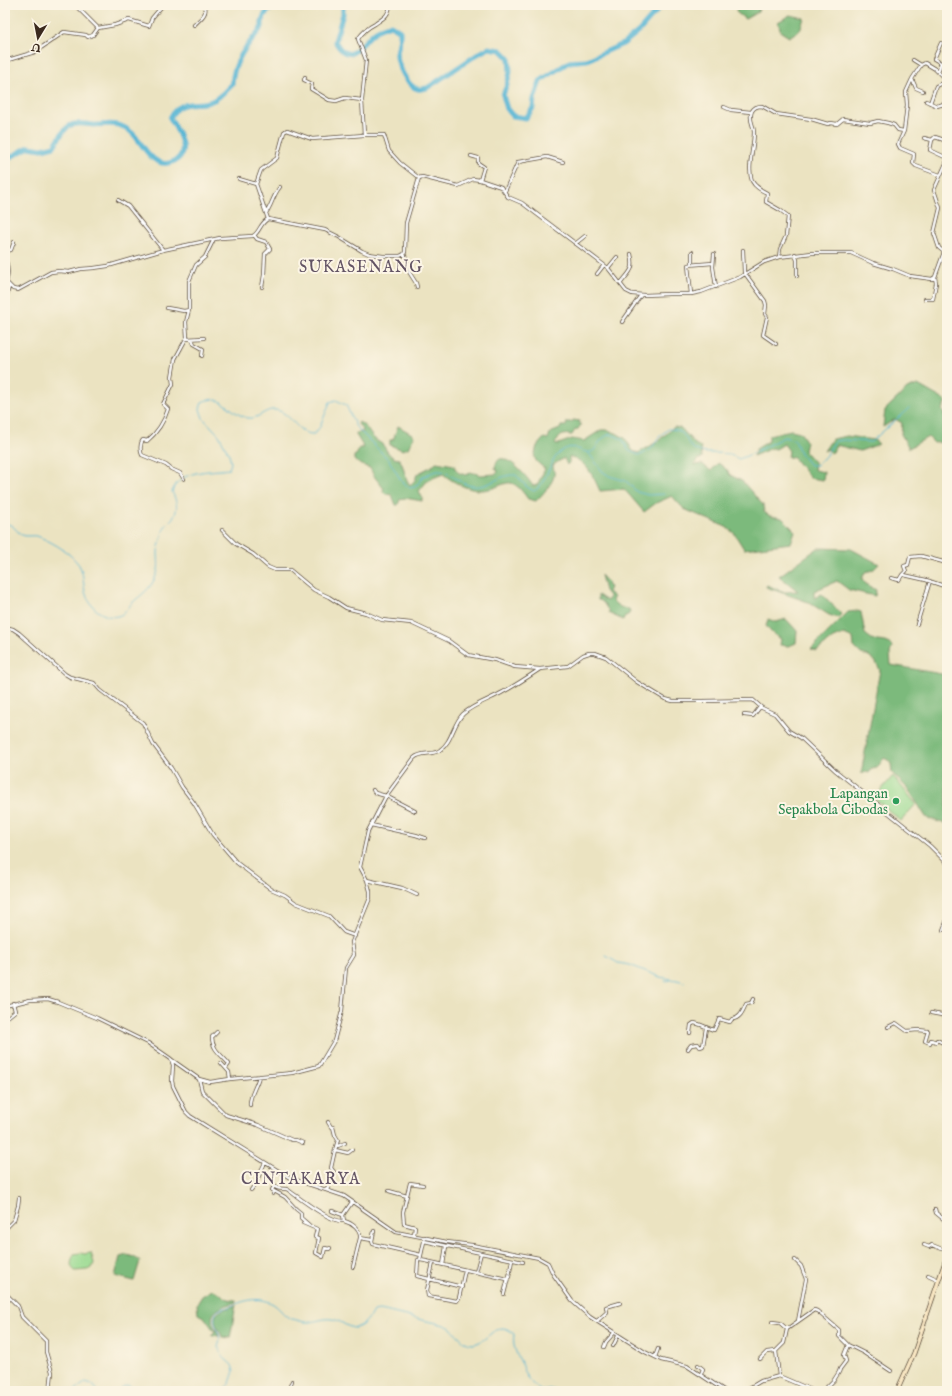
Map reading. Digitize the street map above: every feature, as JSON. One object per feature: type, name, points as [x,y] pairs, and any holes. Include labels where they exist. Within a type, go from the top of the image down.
[{"type":"main road","points":[[897,1391],[914,1353],[947,1258]]},
{"type":"street","points":[[75,5],[98,28]]},
{"type":"street","points":[[5,71],[8,60],[35,52],[60,34],[66,32],[73,32],[86,35],[88,37],[93,35],[98,28],[115,25],[129,20],[149,26],[152,18],[164,5]]},
{"type":"street","points":[[194,25],[205,13],[206,9],[204,5]]},
{"type":"street","points":[[364,135],[362,100],[366,62],[358,38],[370,27],[386,17],[389,12],[390,5]]},
{"type":"street","points":[[938,72],[941,63],[934,59],[941,43]]},
{"type":"street","points":[[913,60],[922,65],[925,63],[946,80],[936,86],[930,103]]},
{"type":"street","points":[[922,65],[914,74],[906,92],[904,131],[898,143],[900,148],[914,154],[913,163],[916,166],[940,175]]},
{"type":"street","points":[[305,76],[304,80],[312,84],[311,89],[327,99],[336,101],[345,98],[362,100]]},
{"type":"street","points":[[912,79],[916,88],[923,91]]},
{"type":"street","points":[[926,101],[937,106],[947,103]]},
{"type":"street","points":[[724,107],[730,110],[751,112],[761,106],[776,114],[811,119],[828,124],[837,124],[843,118],[870,123],[875,121],[891,124],[898,130],[904,131]]},
{"type":"street","points":[[751,112],[751,122],[754,133],[750,171],[752,182],[758,188],[767,193],[766,202],[788,216],[786,236],[780,249],[779,257]]},
{"type":"street","points":[[268,219],[256,184],[261,170],[277,158],[285,131],[288,130],[312,139],[384,135],[389,151],[419,178],[424,177],[458,186],[473,179],[501,187],[508,197],[522,203],[608,268],[629,293],[641,296],[691,294],[701,292],[745,274],[760,264],[779,257],[812,253],[851,253],[873,263],[894,269],[910,276],[925,279],[935,277]]},
{"type":"street","points":[[924,138],[932,140],[935,137],[947,141]]},
{"type":"street","points":[[932,140],[930,150],[947,158]]},
{"type":"street","points":[[471,156],[478,158],[478,163],[484,167],[480,180]]},
{"type":"street","points":[[505,192],[518,162],[548,157],[563,162]]},
{"type":"street","points":[[925,299],[932,299],[936,283],[935,277],[945,252],[939,248],[934,230],[940,208],[934,190],[947,161]]},
{"type":"street","points":[[417,287],[409,272],[409,263],[404,254],[406,223],[419,178]]},
{"type":"street","points":[[239,179],[256,184]]},
{"type":"street","points":[[266,214],[271,206],[275,192],[280,187]]},
{"type":"street","points":[[118,200],[128,206],[163,250]]},
{"type":"street","points":[[268,219],[325,230],[369,254],[401,256],[404,254]]},
{"type":"street","points":[[5,258],[8,276],[5,281],[9,287],[18,290],[51,272],[69,272],[108,266],[163,250],[225,238],[254,235],[261,225],[268,219]]},
{"type":"street","points":[[254,235],[257,239],[266,242],[270,249],[265,255],[262,287]]},
{"type":"street","points":[[575,244],[585,236]]},
{"type":"street","points":[[184,479],[182,474],[166,465],[144,456],[141,453],[141,450],[143,440],[148,440],[163,422],[168,409],[164,404],[173,384],[172,377],[175,360],[186,339],[190,281],[194,268],[208,253],[214,240]]},
{"type":"street","points":[[5,251],[11,250],[14,242]]},
{"type":"street","points":[[743,250],[743,270],[766,303],[765,314],[768,317],[763,335],[776,344]]},
{"type":"street","points":[[692,252],[692,264]]},
{"type":"street","points":[[621,283],[632,268],[633,263],[631,254]]},
{"type":"street","points":[[714,254],[713,263],[716,287]]},
{"type":"street","points":[[795,254],[797,260],[797,276]]},
{"type":"street","points":[[608,268],[617,257]]},
{"type":"street","points":[[691,294],[688,265],[713,263]]},
{"type":"street","points":[[597,274],[604,265]]},
{"type":"street","points":[[5,302],[9,287]]},
{"type":"street","points":[[622,322],[641,296]]},
{"type":"street","points":[[167,308],[184,311],[188,310]]},
{"type":"street","points":[[186,339],[204,338]]},
{"type":"street","points":[[192,339],[194,344],[203,349],[202,356]]},
{"type":"street","points":[[222,530],[236,544],[253,554],[268,568],[275,570],[290,570],[314,590],[329,597],[346,608],[366,612],[382,620],[411,624],[446,640],[468,655],[495,660],[515,667],[540,669],[568,666],[583,655],[595,653],[606,657],[637,682],[665,699],[673,701],[750,699],[756,701],[760,707],[775,714],[791,732],[798,736],[836,771],[930,846],[947,863]]},
{"type":"street","points":[[891,578],[899,580],[906,571],[904,566],[908,565],[910,557],[921,556],[947,563]]},
{"type":"street","points":[[902,575],[930,581],[947,587]]},
{"type":"street","points":[[917,624],[930,581]]},
{"type":"street","points":[[5,627],[13,629],[19,633],[68,676],[93,683],[143,723],[153,744],[171,768],[213,835],[237,863],[271,888],[285,895],[296,903],[330,916],[344,932],[355,936]]},
{"type":"street","points":[[5,1006],[13,1003],[43,999],[58,1002],[97,1018],[148,1043],[199,1079],[210,1082],[292,1073],[313,1068],[321,1064],[334,1041],[342,1011],[346,968],[354,955],[352,944],[370,898],[367,880],[360,867],[367,835],[371,824],[386,796],[417,756],[432,753],[441,749],[451,735],[458,720],[464,713],[504,692],[540,669]]},
{"type":"street","points":[[744,715],[753,716],[760,707]]},
{"type":"street","points":[[372,790],[375,793],[386,796],[415,811]]},
{"type":"street","points":[[371,824],[425,838]]},
{"type":"street","points":[[367,880],[402,888],[417,895]]},
{"type":"street","points":[[943,930],[947,920]]},
{"type":"street","points":[[690,1033],[691,1025],[694,1023],[715,1030],[719,1019],[729,1022],[732,1019],[736,1019],[742,1013],[746,1004],[751,1003],[753,999]]},
{"type":"street","points":[[5,1019],[15,1011],[13,1003]]},
{"type":"street","points":[[931,1013],[947,1016]]},
{"type":"street","points":[[888,1027],[896,1023],[907,1031],[927,1030],[925,1041],[930,1043],[931,1040],[936,1042],[937,1040],[947,1045]]},
{"type":"street","points":[[688,1048],[691,1045],[698,1044],[700,1047],[703,1046],[706,1028]]},
{"type":"street","points":[[217,1032],[212,1037],[213,1044],[217,1053],[229,1064],[226,1068]]},
{"type":"street","points":[[171,1059],[173,1065],[172,1084],[186,1112],[290,1178],[344,1196],[394,1231],[545,1260],[548,1262],[561,1286],[572,1301],[597,1321],[618,1336],[655,1357],[686,1365],[725,1391]]},
{"type":"street","points":[[221,1063],[229,1072],[230,1079]]},
{"type":"street","points":[[250,1105],[250,1098],[258,1082],[259,1076]]},
{"type":"street","points":[[199,1079],[202,1091],[226,1116],[258,1125],[292,1140],[303,1143]]},
{"type":"street","points":[[327,1190],[334,1172],[331,1168],[338,1140],[333,1127],[328,1122]]},
{"type":"street","points":[[336,1149],[339,1145],[345,1144]]},
{"type":"street","points":[[336,1149],[348,1153],[352,1150]]},
{"type":"street","points":[[251,1190],[256,1184],[259,1173],[265,1163]]},
{"type":"street","points":[[414,1235],[415,1227],[404,1223],[403,1212],[410,1183],[423,1184]]},
{"type":"street","points":[[310,1225],[301,1218],[301,1213],[285,1197],[273,1192],[272,1190],[274,1186],[277,1188],[286,1189],[326,1215],[338,1221],[344,1221],[359,1230],[361,1233],[353,1267]]},
{"type":"street","points":[[389,1191],[407,1196]]},
{"type":"street","points":[[5,1229],[14,1220],[19,1198]]},
{"type":"street","points":[[344,1221],[343,1215],[352,1202]]},
{"type":"street","points":[[935,1208],[936,1213],[947,1222]]},
{"type":"street","points":[[332,1211],[343,1215]]},
{"type":"street","points":[[303,1223],[317,1229],[315,1237],[319,1238],[316,1254],[323,1257],[325,1248],[330,1248]]},
{"type":"street","points":[[372,1240],[374,1230]]},
{"type":"street","points":[[425,1237],[420,1260],[418,1260],[416,1275],[462,1287]]},
{"type":"street","points":[[360,1238],[372,1240],[374,1244],[421,1255]]},
{"type":"street","points":[[424,1241],[523,1262]]},
{"type":"street","points":[[924,1245],[929,1247],[932,1245],[947,1251]]},
{"type":"street","points":[[443,1265],[446,1246]]},
{"type":"street","points":[[476,1272],[481,1253]]},
{"type":"street","points":[[420,1260],[508,1278]]},
{"type":"street","points":[[504,1294],[512,1260]]},
{"type":"street","points":[[795,1260],[801,1266],[806,1279],[798,1321]]},
{"type":"street","points":[[433,1263],[429,1279],[428,1296],[456,1302],[459,1298],[465,1270]]},
{"type":"street","points":[[928,1275],[939,1280]]},
{"type":"street","points":[[5,1293],[18,1306],[22,1317],[45,1340],[52,1372],[50,1391]]},
{"type":"street","points":[[597,1321],[607,1312],[606,1307],[620,1303]]},
{"type":"street","points":[[760,1360],[767,1352],[776,1351],[784,1344],[787,1329],[813,1311],[817,1311],[839,1330],[839,1336],[848,1345],[864,1352],[890,1371]]},
{"type":"street","points":[[772,1322],[780,1323],[787,1329]]},
{"type":"street","points":[[604,1347],[606,1342],[614,1333]]},
{"type":"street","points":[[613,1346],[618,1336]]},
{"type":"street","points":[[823,1391],[834,1380],[846,1361],[844,1355],[848,1345]]},
{"type":"street","points":[[655,1357],[658,1349]]},
{"type":"street","points":[[776,1351],[779,1376]]},
{"type":"street","points":[[698,1365],[703,1369],[701,1374]]},
{"type":"street","points":[[744,1391],[761,1381],[779,1376],[814,1391]]},
{"type":"street","points":[[288,1391],[292,1381]]},
{"type":"green space","points":[[737,5],[760,5],[758,12],[745,19],[736,12]]},
{"type":"green space","points":[[790,15],[804,18],[800,30],[789,37],[781,32],[778,22]]},
{"type":"green space","points":[[918,385],[946,401],[942,409],[944,415],[947,415],[947,448],[945,442],[934,443],[928,437],[909,448],[901,434],[902,423],[895,419],[883,427],[885,410],[907,389]]},
{"type":"green space","points":[[573,420],[580,421],[579,423],[581,425],[572,435],[564,435],[560,437],[555,443],[556,445],[572,439],[584,441],[601,430],[607,430],[625,438],[633,451],[638,453],[657,442],[674,427],[681,428],[694,443],[701,448],[702,458],[697,460],[694,465],[702,464],[711,471],[718,463],[726,469],[730,475],[742,481],[763,505],[764,512],[770,516],[782,518],[795,531],[791,543],[744,549],[734,533],[726,527],[684,509],[672,496],[656,503],[644,512],[624,489],[600,491],[585,465],[580,461],[569,457],[569,463],[567,465],[564,458],[553,465],[554,474],[552,481],[536,501],[528,499],[521,490],[510,483],[489,489],[475,490],[460,485],[443,474],[428,480],[419,491],[422,501],[405,498],[400,499],[398,505],[396,505],[392,495],[386,494],[382,491],[384,489],[370,468],[361,465],[354,460],[354,456],[357,454],[359,448],[364,448],[356,435],[356,433],[363,432],[358,424],[359,422],[365,426],[371,435],[383,445],[391,456],[399,459],[410,485],[415,480],[417,474],[434,465],[436,462],[454,465],[457,471],[462,474],[467,475],[470,472],[481,475],[496,474],[498,472],[495,468],[498,461],[502,459],[514,464],[526,476],[533,486],[537,485],[545,469],[534,457],[537,446],[544,438],[548,439],[550,433],[560,429],[561,426],[566,426],[567,422],[572,422]]},
{"type":"green space","points":[[398,426],[412,434],[414,437],[408,448],[403,450],[390,445],[390,440],[393,440]]},
{"type":"green space","points":[[791,430],[800,432],[806,441],[804,451],[815,463],[814,470],[824,472],[823,480],[810,478],[794,458],[788,457],[789,451],[784,444],[776,449],[772,448],[753,456],[756,449],[769,441],[769,435]]},
{"type":"green space","points":[[847,436],[874,440],[879,444],[860,451],[836,445],[833,452],[830,453],[828,449],[824,451],[832,439]]},
{"type":"green space","points":[[818,548],[851,549],[879,564],[873,570],[865,572],[862,579],[867,585],[876,590],[875,596],[849,590],[837,581],[814,591],[814,598],[822,594],[841,614],[838,618],[829,615],[808,602],[766,587],[767,585],[784,592],[798,591],[779,576]]},
{"type":"green space","points":[[601,575],[610,587],[608,592],[614,597],[612,600],[615,604],[629,609],[630,611],[623,620],[608,613],[609,611],[603,602],[598,600],[598,595],[607,601],[609,598],[605,591]]},
{"type":"green space","points":[[848,612],[861,612],[865,634],[876,641],[886,642],[892,647],[890,653],[891,665],[947,675],[947,823],[928,819],[926,817],[908,789],[892,773],[891,764],[888,760],[884,758],[877,768],[872,769],[869,773],[866,772],[861,774],[880,670],[875,661],[869,656],[861,654],[854,647],[853,638],[844,634],[833,638],[817,651],[811,649]]},
{"type":"green space","points":[[768,619],[776,622],[786,619],[797,631],[796,643],[789,646],[780,645],[781,639],[772,633],[766,626]]},
{"type":"green space","name":"Lapangan Sepakbola Cibodas","points":[[893,776],[916,804],[901,821],[874,798]]},
{"type":"green space","points":[[91,1253],[94,1263],[92,1268],[75,1271],[73,1269],[71,1263],[74,1254]]},
{"type":"green space","points":[[127,1255],[140,1261],[134,1281],[115,1276],[120,1257]]},
{"type":"green space","points":[[212,1290],[218,1292],[225,1298],[236,1300],[236,1302],[219,1309],[213,1315],[213,1324],[219,1336],[211,1335],[215,1332],[205,1318],[198,1314],[197,1304],[202,1296]]},
{"type":"green space","points":[[236,1305],[230,1338],[222,1337],[216,1326],[216,1315],[221,1310]]},
{"type":"waterway","points":[[5,160],[29,147],[42,149],[54,146],[67,128],[75,124],[113,124],[122,126],[134,135],[149,155],[157,161],[166,163],[178,159],[182,154],[182,142],[170,118],[178,108],[187,104],[213,101],[232,84],[238,60],[262,27],[264,16],[268,11],[277,5]]},
{"type":"waterway","points":[[284,5],[301,9],[309,9],[317,5]]},
{"type":"waterway","points":[[343,5],[343,14],[335,41],[341,49],[346,53],[356,51],[376,31],[391,25],[400,31],[400,40],[397,53],[400,68],[410,84],[419,89],[427,88],[489,48],[501,50],[509,58],[510,72],[503,95],[507,109],[513,116],[526,118],[533,108],[534,99],[540,81],[569,62],[587,60],[623,44],[639,31],[662,5]]},
{"type":"waterway","points":[[5,524],[12,526],[22,535],[37,536],[67,552],[79,565],[83,575],[87,598],[94,608],[106,616],[116,616],[121,615],[126,611],[132,603],[143,594],[156,576],[158,567],[158,550],[163,532],[166,525],[176,512],[176,502],[172,492],[176,485],[181,479],[188,475],[229,469],[231,463],[229,454],[219,435],[203,418],[200,409],[202,402],[209,400],[221,402],[242,416],[248,418],[276,410],[286,415],[303,431],[314,434],[320,427],[330,402],[336,400],[346,405],[356,427],[389,460],[402,482],[410,488],[415,487],[425,476],[436,471],[440,471],[445,472],[463,483],[472,486],[484,485],[505,476],[516,475],[527,487],[534,491],[542,484],[556,457],[564,449],[573,447],[591,452],[603,438],[611,434],[622,439],[629,451],[639,455],[652,448],[658,438],[668,429],[675,430],[680,431],[689,444],[700,452],[727,454],[739,459],[784,437],[795,440],[800,453],[810,465],[817,465],[835,441],[843,440],[871,442],[909,408]]},
{"type":"waterway","points":[[588,452],[602,471],[609,476],[626,481],[637,492],[648,495],[664,494]]},
{"type":"waterway","points":[[606,956],[618,963],[630,965],[660,977],[684,982]]},
{"type":"waterway","points":[[665,981],[671,980]]},
{"type":"waterway","points":[[222,1391],[230,1383],[234,1371],[232,1365],[224,1358],[218,1347],[220,1337],[215,1325],[214,1317],[220,1310],[241,1302],[253,1300],[271,1303],[287,1317],[292,1319],[304,1322],[332,1319],[354,1328],[365,1322],[373,1311],[380,1310],[449,1327],[462,1340],[471,1344],[477,1343],[497,1330],[502,1328],[508,1329],[514,1334],[516,1351],[523,1366],[524,1372],[529,1380],[541,1391],[549,1389],[560,1391]]},
{"type":"waterway","points":[[74,1391],[86,1382],[92,1384],[98,1391]]},
{"type":"waterway","points":[[119,1391],[124,1386],[128,1385],[132,1387],[134,1391]]},
{"type":"place","name":"Lapangan Sepakbola Cibodas","points":[[896,801]]},
{"type":"district","name":"SUKASENANG","points":[[361,266]]},
{"type":"district","name":"CINTAKARYA","points":[[301,1178]]}]
